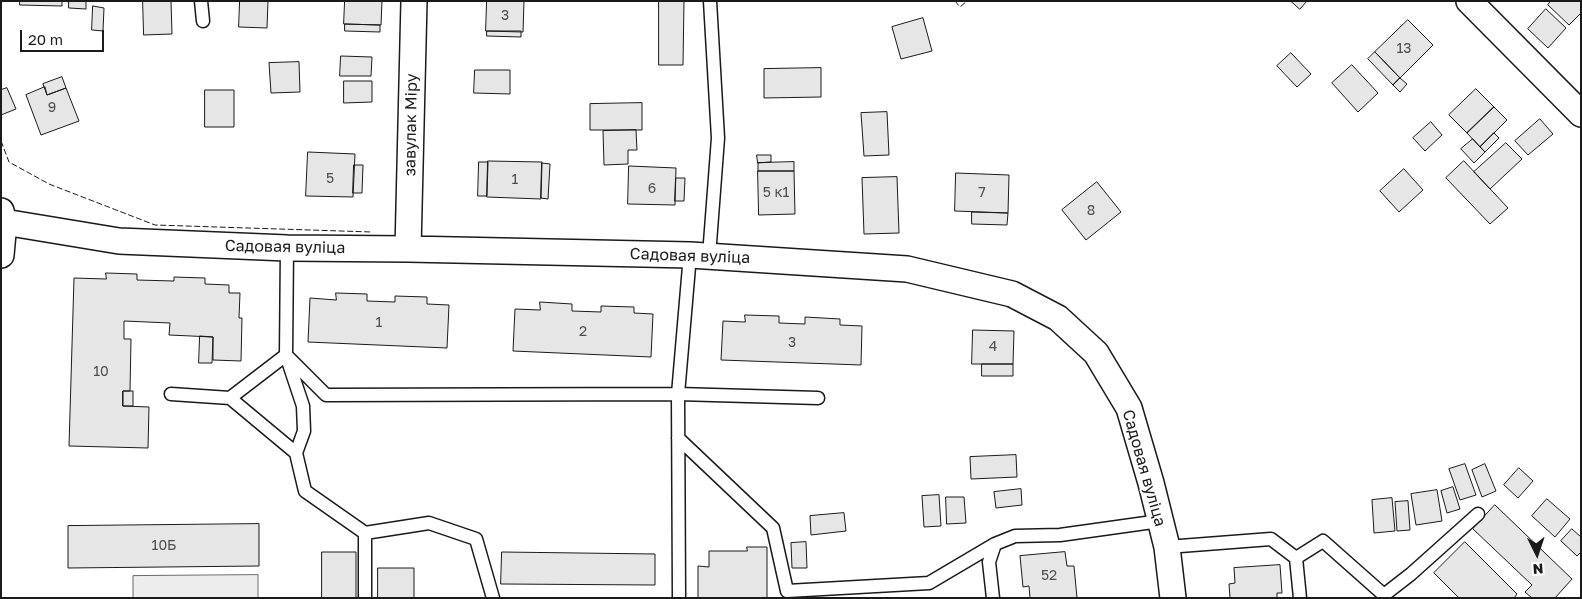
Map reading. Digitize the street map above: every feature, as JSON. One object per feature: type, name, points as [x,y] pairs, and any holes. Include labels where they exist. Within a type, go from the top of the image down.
[{"type":"street","name":"завулак Міру","points":[[408,249],[414,1]]},
{"type":"street","points":[[1469,1],[1581,114]]},
{"type":"street","name":"Садовая вуліца","points":[[2,216],[119,241],[286,248],[699,256],[907,268],[1012,294],[1058,318],[1096,353],[1129,408],[1151,482],[1167,547],[1172,598]]},
{"type":"street","points":[[1,255],[2,216]]},
{"type":"lane","points":[[201,1],[203,21]]},
{"type":"lane","points":[[679,598],[678,394],[718,138],[710,1]]},
{"type":"lane","points":[[286,248],[286,355],[303,406],[304,431],[296,453],[305,490],[365,533],[429,523],[476,539],[493,598]]},
{"type":"lane","points":[[286,355],[326,395],[678,394],[818,398]]},
{"type":"lane","points":[[230,398],[286,355]]},
{"type":"lane","points":[[170,394],[230,398],[296,453]]},
{"type":"lane","points":[[678,438],[773,528],[787,591],[929,583],[995,544],[1014,536],[1060,534],[1160,521]]},
{"type":"lane","points":[[1296,558],[1323,541],[1384,596],[1478,514]]},
{"type":"lane","points":[[365,533],[365,598]]},
{"type":"lane","points":[[1167,547],[1271,539],[1296,558],[1300,598]]},
{"type":"lane","points":[[993,598],[989,562],[995,544]]},
{"type":"shaded area","points":[[258,575],[258,598],[133,598],[133,576]]},
{"type":"building","points":[[20,1],[62,1],[62,6],[20,5]]},
{"type":"building","points":[[69,1],[86,1],[86,9],[69,8]]},
{"type":"building","points":[[143,1],[171,1],[172,34],[144,35]]},
{"type":"building","points":[[240,1],[268,1],[267,28],[239,27]]},
{"type":"building","points":[[345,1],[382,1],[381,25],[344,24]]},
{"type":"building","points":[[487,1],[524,1],[523,32],[486,31]]},
{"type":"building","points":[[659,1],[684,1],[683,65],[659,65]]},
{"type":"building","points":[[1291,1],[1307,1],[1300,9]]},
{"type":"building","points":[[1551,1],[1581,1],[1581,13],[1569,25],[1548,5]]},
{"type":"building","points":[[93,6],[104,8],[103,31],[92,30]]},
{"type":"building","points":[[1546,9],[1566,28],[1548,48],[1528,29]]},
{"type":"building","points":[[923,18],[932,51],[901,59],[892,27]]},
{"type":"building","points":[[1408,20],[1433,45],[1400,78],[1375,52]]},
{"type":"building","points":[[345,24],[380,25],[380,32],[345,31]]},
{"type":"building","points":[[487,31],[521,31],[521,37],[487,36]]},
{"type":"building","points":[[1375,52],[1400,78],[1393,85],[1368,59]]},
{"type":"building","points":[[1291,53],[1311,74],[1297,87],[1277,66]]},
{"type":"building","points":[[341,56],[372,57],[371,76],[340,76]]},
{"type":"building","points":[[299,62],[300,92],[271,93],[269,63]]},
{"type":"building","points":[[1352,65],[1378,93],[1358,112],[1332,83]]},
{"type":"building","points":[[821,68],[821,97],[764,98],[764,69]]},
{"type":"building","points":[[475,70],[510,70],[510,94],[474,93]]},
{"type":"building","points":[[62,77],[66,88],[47,95],[43,84]]},
{"type":"building","points":[[1400,78],[1407,84],[1400,92],[1393,85]]},
{"type":"building","points":[[344,81],[372,81],[372,102],[344,103]]},
{"type":"building","points":[[45,87],[47,95],[66,88],[79,121],[41,135],[26,95]]},
{"type":"building","points":[[7,88],[16,109],[1,115],[1,90]]},
{"type":"building","points":[[1476,89],[1494,107],[1467,133],[1449,115]]},
{"type":"building","points":[[205,90],[234,90],[234,127],[205,127]]},
{"type":"building","points":[[642,103],[642,130],[590,130],[590,104]]},
{"type":"building","points":[[1494,107],[1507,120],[1480,147],[1467,133]]},
{"type":"building","points":[[887,112],[889,155],[864,156],[861,113]]},
{"type":"building","points":[[1540,119],[1553,134],[1528,155],[1515,141]]},
{"type":"building","points":[[1431,122],[1442,135],[1425,151],[1413,138]]},
{"type":"building","points":[[636,130],[637,150],[628,150],[628,164],[604,165],[603,131]]},
{"type":"building","points":[[1494,133],[1499,138],[1485,152],[1480,147]]},
{"type":"building","points":[[1473,139],[1485,152],[1474,163],[1461,149]]},
{"type":"building","points":[[1506,143],[1522,159],[1490,189],[1474,172]]},
{"type":"building","points":[[308,152],[355,154],[353,197],[306,196]]},
{"type":"building","points":[[757,155],[771,155],[771,162],[758,163]]},
{"type":"building","points":[[488,161],[542,162],[541,199],[487,197]]},
{"type":"building","points":[[1464,161],[1508,208],[1490,224],[1446,178]]},
{"type":"building","points":[[479,162],[488,162],[487,196],[478,196]]},
{"type":"building","points":[[794,162],[794,171],[758,171],[758,163]]},
{"type":"building","points":[[542,163],[550,164],[548,199],[541,198]]},
{"type":"building","points":[[354,165],[363,165],[362,193],[353,193]]},
{"type":"building","points":[[629,166],[676,168],[675,205],[628,204]]},
{"type":"building","points":[[1404,169],[1423,190],[1399,212],[1380,191]]},
{"type":"building","points":[[758,171],[794,171],[795,214],[759,215]]},
{"type":"building","points":[[956,173],[1009,175],[1008,213],[955,211]]},
{"type":"building","points":[[897,177],[899,233],[864,234],[862,178]]},
{"type":"building","points":[[676,178],[685,178],[684,201],[675,201]]},
{"type":"building","points":[[1097,182],[1121,212],[1086,240],[1062,210]]},
{"type":"building","points":[[972,212],[1008,213],[1007,225],[972,224]]},
{"type":"building","points":[[106,273],[137,274],[137,280],[174,281],[174,277],[205,278],[205,284],[229,285],[229,293],[240,293],[239,318],[242,318],[241,361],[213,360],[213,337],[169,335],[170,323],[124,321],[124,339],[131,339],[130,391],[123,391],[123,406],[149,407],[148,448],[69,446],[74,278],[106,279]]},
{"type":"building","points":[[336,293],[367,294],[367,301],[395,302],[395,296],[427,297],[427,304],[449,305],[447,348],[308,342],[310,298],[336,300]]},
{"type":"building","points":[[540,302],[572,304],[572,311],[601,312],[601,306],[634,307],[634,313],[653,314],[651,357],[513,351],[515,309],[540,310]]},
{"type":"building","points":[[745,315],[779,316],[779,323],[805,324],[805,317],[840,319],[840,325],[862,326],[861,365],[721,360],[723,321],[745,322]]},
{"type":"building","points":[[973,330],[1014,331],[1013,364],[972,364]]},
{"type":"building","points":[[200,336],[213,337],[212,363],[199,363]]},
{"type":"building","points":[[982,364],[1013,364],[1013,376],[982,376]]},
{"type":"building","points":[[123,391],[133,391],[133,406],[123,406]]},
{"type":"building","points":[[1016,455],[1017,477],[971,479],[970,457]]},
{"type":"building","points":[[1465,464],[1476,495],[1460,500],[1449,469]]},
{"type":"building","points":[[1485,464],[1496,491],[1482,497],[1472,470]]},
{"type":"building","points":[[1519,468],[1533,481],[1518,498],[1504,485]]},
{"type":"building","points":[[1453,487],[1460,509],[1447,513],[1441,491]]},
{"type":"building","points":[[1021,489],[1022,505],[996,508],[994,492]]},
{"type":"building","points":[[1437,490],[1442,521],[1416,525],[1411,494]]},
{"type":"building","points":[[939,495],[941,526],[924,527],[922,496]]},
{"type":"building","points":[[946,497],[964,497],[966,523],[947,524]]},
{"type":"building","points":[[1392,498],[1395,531],[1374,533],[1372,500]]},
{"type":"building","points":[[1547,499],[1570,519],[1555,537],[1532,516]]},
{"type":"building","points":[[1408,501],[1410,530],[1397,531],[1395,502]]},
{"type":"building","points":[[1495,505],[1572,579],[1555,598],[1532,598],[1525,592],[1532,585],[1473,529]]},
{"type":"building","points":[[844,513],[846,531],[811,535],[810,516]]},
{"type":"building","points":[[259,524],[259,566],[68,568],[68,526]]},
{"type":"building","points":[[1572,529],[1581,537],[1581,552],[1577,556],[1561,541]]},
{"type":"building","points":[[806,542],[807,568],[792,568],[791,543]]},
{"type":"building","points":[[1465,542],[1517,594],[1514,598],[1459,598],[1434,573]]},
{"type":"building","points":[[747,547],[767,547],[767,598],[698,598],[698,566],[709,567],[709,551],[747,551]]},
{"type":"building","points":[[322,552],[356,552],[356,598],[322,598]]},
{"type":"building","points":[[502,552],[655,554],[655,585],[501,584]]},
{"type":"building","points":[[1065,552],[1067,566],[1074,566],[1077,598],[1030,598],[1029,586],[1023,587],[1020,556]]},
{"type":"building","points":[[1280,565],[1282,593],[1277,593],[1277,598],[1230,598],[1229,584],[1235,583],[1234,568]]},
{"type":"building","points":[[378,568],[414,568],[414,598],[378,598]]},
{"type":"fence","points":[[955,1],[960,7],[967,1]]},
{"type":"fence","points":[[1,141],[9,162],[49,184],[155,225],[372,232]]}]
